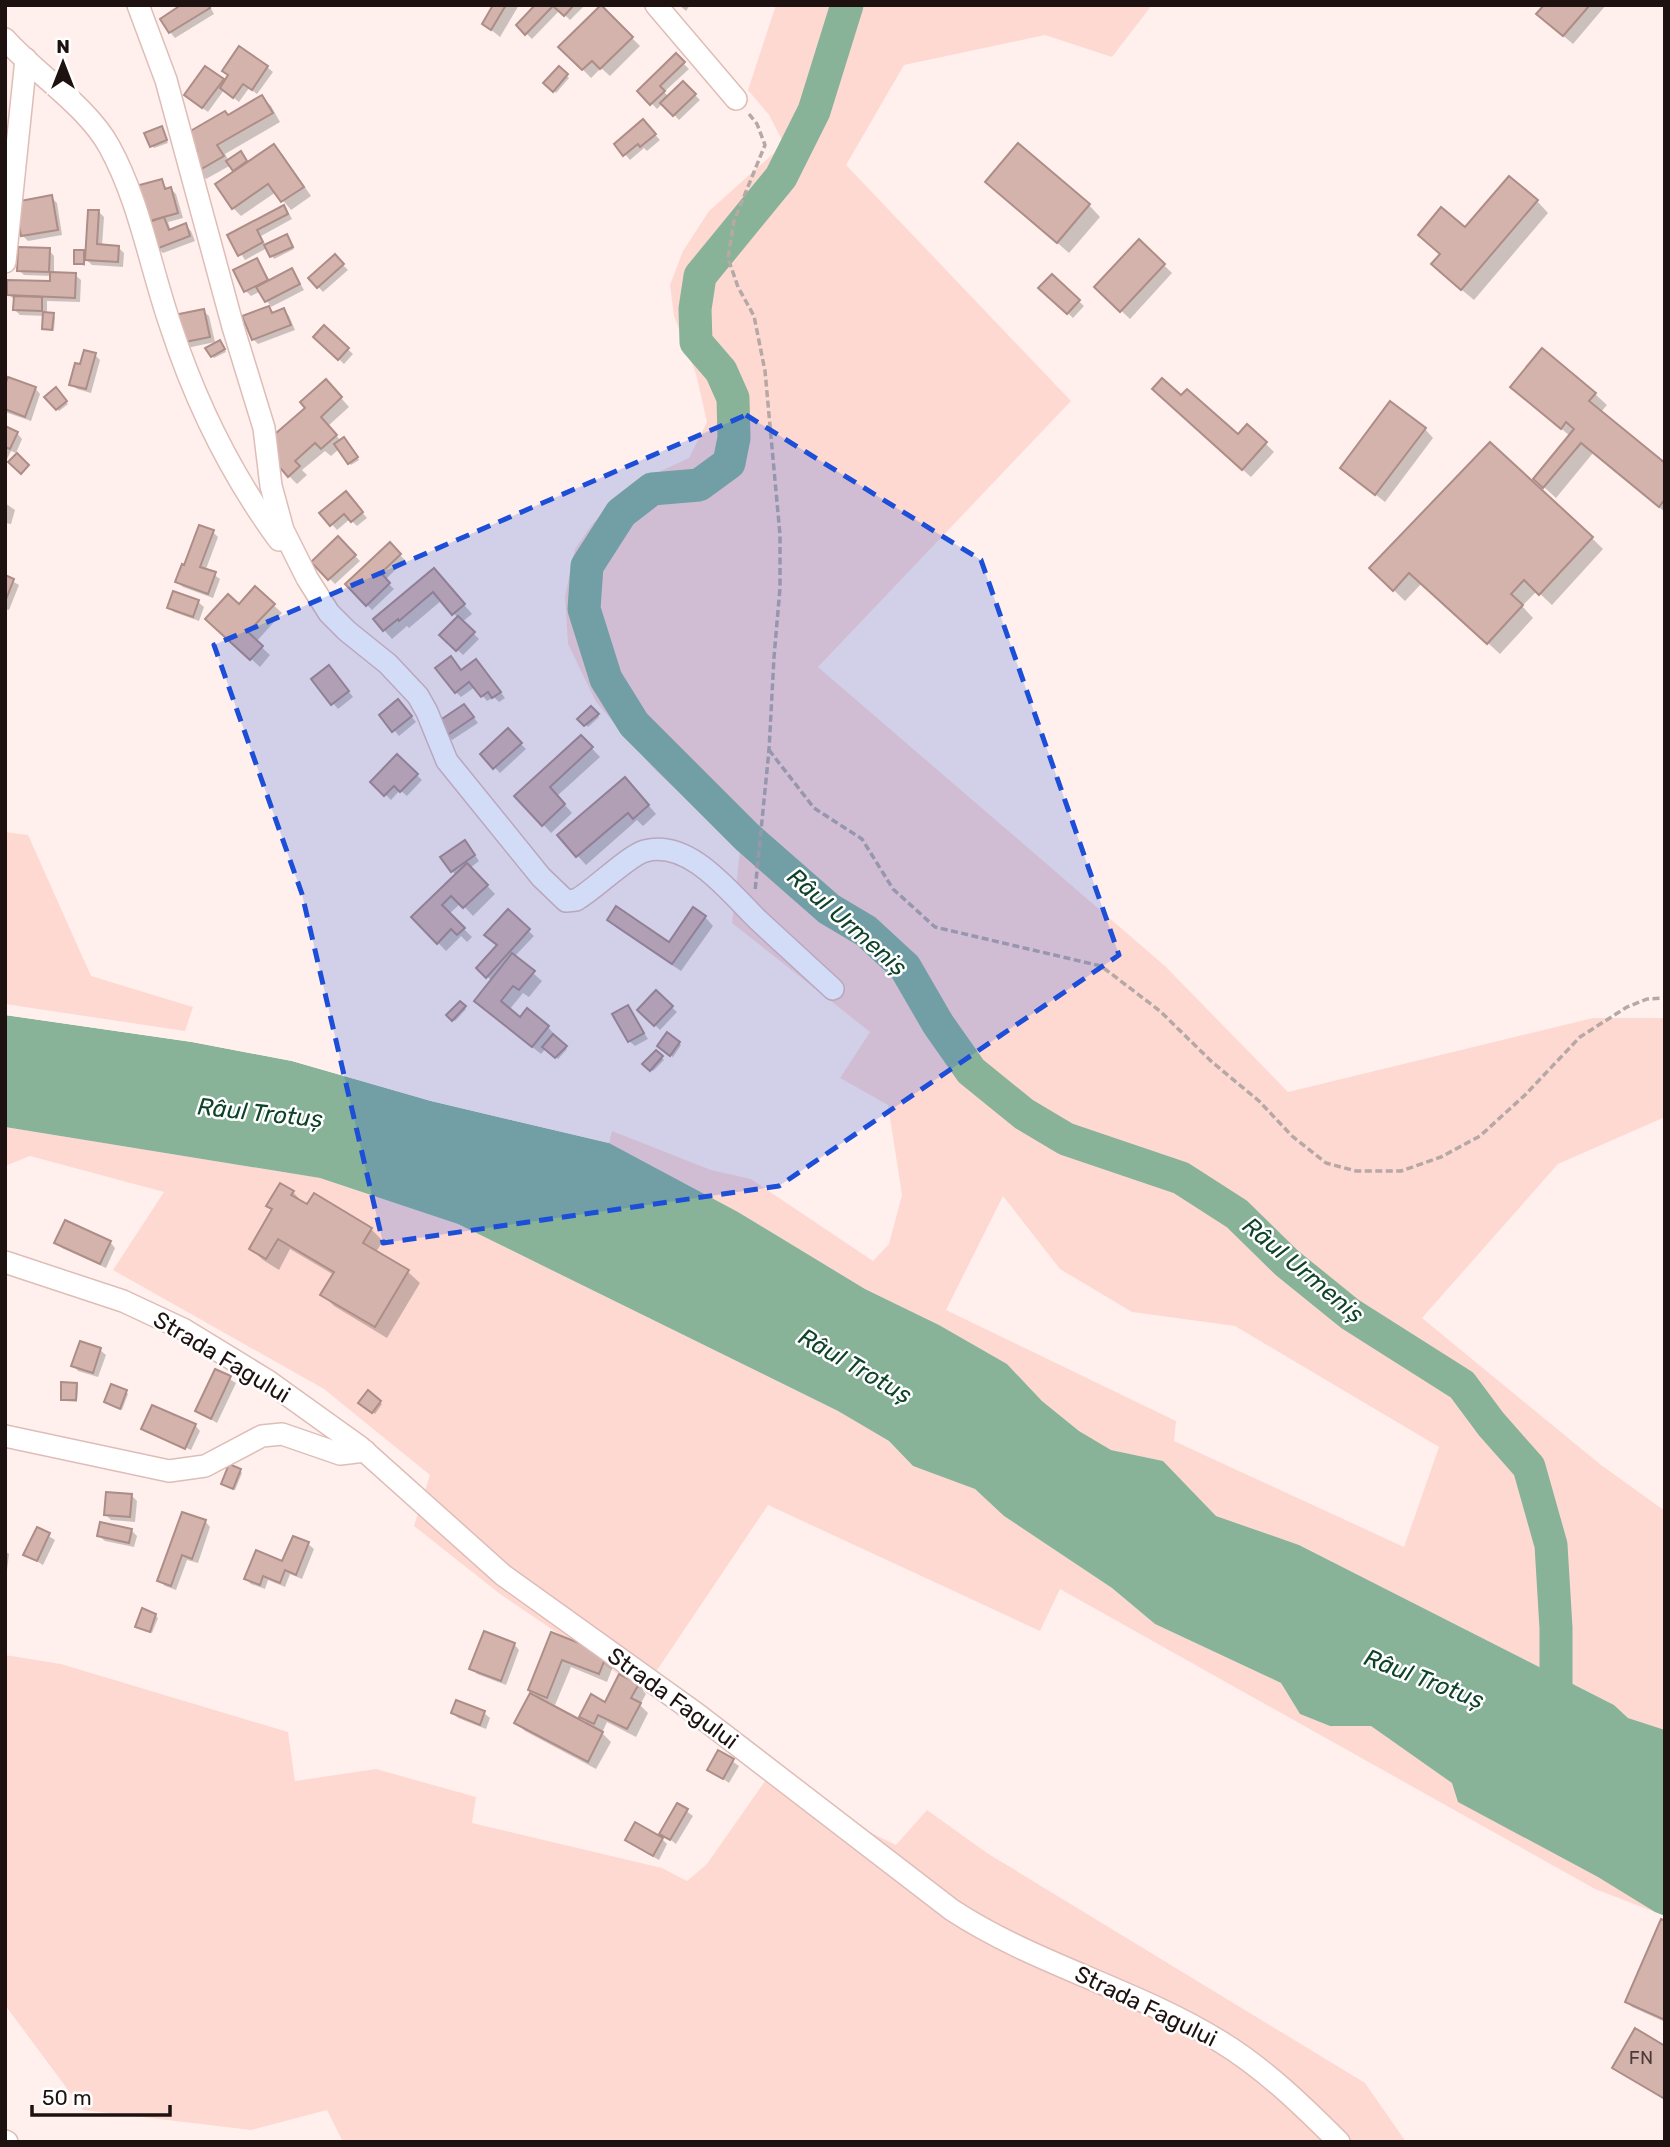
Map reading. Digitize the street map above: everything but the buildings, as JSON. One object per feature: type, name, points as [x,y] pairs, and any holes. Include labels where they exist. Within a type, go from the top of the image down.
[{"type":"street","points":[[138,5],[166,80],[233,327],[264,428],[276,510],[307,578]]},
{"type":"street","points":[[656,5],[736,99]]},
{"type":"street","points":[[5,39],[79,110],[107,143],[127,181],[171,328],[214,434],[251,501],[329,612],[347,631],[388,664],[418,696],[447,761],[541,877],[566,901],[576,900],[642,851],[670,851],[696,863],[719,879],[753,915],[833,989]]},
{"type":"street","points":[[5,262],[26,59]]},
{"type":"street","name":"Strada Fagului","points":[[5,1262],[123,1301],[183,1329],[268,1381],[365,1451],[503,1575],[697,1714],[952,1910],[993,1934],[1152,2006],[1222,2042],[1278,2084],[1339,2142]]},
{"type":"street","points":[[5,1436],[169,1471],[205,1466],[262,1436],[282,1434],[340,1454],[365,1451]]},
{"type":"path","points":[[736,99],[757,124],[765,145],[734,221],[728,258],[738,287],[754,316],[765,371],[780,535],[780,588],[769,750],[753,915]]},
{"type":"path","points":[[769,750],[814,808],[862,839],[893,889],[936,927],[1101,966],[1160,1011],[1212,1062],[1259,1101],[1292,1136],[1326,1163],[1356,1171],[1401,1171],[1441,1157],[1480,1136],[1525,1095],[1580,1037],[1627,1006],[1647,999],[1665,998]]},
{"type":"highlighted area","points":[[746,415],[981,560],[1119,955],[779,1186],[383,1243],[302,894],[214,645]]},
{"type":"shaded area","points":[[776,5],[1152,5],[1112,57],[1045,35],[904,65],[846,165],[1071,401],[818,667],[1165,966],[1288,1092],[1593,1018],[1665,1018],[1665,1117],[1558,1164],[1422,1318],[1601,1465],[1665,1511],[1665,1730],[1628,1718],[1614,1705],[1299,1545],[1216,1516],[1163,1461],[1111,1450],[1079,1431],[1042,1401],[1007,1364],[939,1325],[865,1289],[738,1212],[609,1143],[612,1131],[711,1170],[751,1179],[873,1261],[889,1244],[902,1195],[888,1105],[840,1078],[870,1032],[732,923],[740,850],[654,769],[596,702],[568,644],[565,596],[575,549],[593,523],[641,480],[689,458],[707,422],[696,374],[674,316],[670,285],[683,251],[709,211],[784,144],[769,115],[748,90]],"holes":[[[1003,1196],[1060,1269],[1132,1312],[1235,1326],[1439,1447],[1404,1547],[1174,1441],[1176,1421],[946,1310]]]},
{"type":"shaded area","points":[[5,832],[28,835],[91,976],[193,1007],[185,1031],[5,1004]]},
{"type":"shaded area","points":[[5,1127],[320,1178],[458,1224],[838,1411],[889,1441],[913,1466],[975,1489],[1004,1516],[1112,1588],[1155,1624],[1281,1683],[1300,1714],[1330,1726],[1371,1726],[1453,1783],[1655,1912],[1595,1889],[1060,1589],[1040,1631],[768,1505],[643,1691],[500,1594],[414,1526],[430,1475],[324,1389],[113,1270],[164,1192],[30,1156],[5,1166]]},
{"type":"shaded area","points":[[5,1655],[61,1664],[288,1732],[295,1781],[376,1769],[476,1797],[472,1823],[662,1868],[687,1881],[707,1864],[765,1781],[896,1845],[927,1810],[987,1853],[1365,2083],[1406,2142],[343,2142],[327,2110],[251,2130],[83,2110],[5,2005]]},
{"type":"water","name":"Râul Trotuș","points":[[5,1015],[192,1042],[292,1061],[431,1101],[609,1143],[738,1212],[865,1289],[939,1325],[1007,1364],[1042,1401],[1079,1431],[1111,1450],[1163,1461],[1216,1516],[1299,1545],[1614,1705],[1628,1718],[1665,1730],[1665,1916],[1458,1802],[1452,1783],[1371,1726],[1330,1726],[1300,1714],[1281,1683],[1155,1624],[1112,1588],[1004,1516],[975,1489],[913,1466],[889,1441],[838,1411],[458,1224],[320,1178],[5,1127]]},
{"type":"pier","points":[[5,1011],[193,1039],[292,1058],[432,1098],[610,1140],[609,1143],[431,1101],[292,1061],[192,1042],[5,1015]]},
{"type":"waterway","name":"Râul Urmeniș","points":[[847,5],[814,111],[781,177],[700,276],[695,309],[696,342],[721,371],[733,398],[734,438],[729,463],[699,485],[652,489],[621,513],[587,566],[584,609],[606,679],[634,724],[747,837],[829,909],[866,931],[905,967],[938,1024],[971,1071],[1024,1114],[1066,1139],[1181,1178],[1237,1214],[1287,1263],[1350,1314],[1462,1385],[1491,1424],[1529,1467],[1551,1545],[1556,1628],[1556,1689],[1562,1721]]}]
